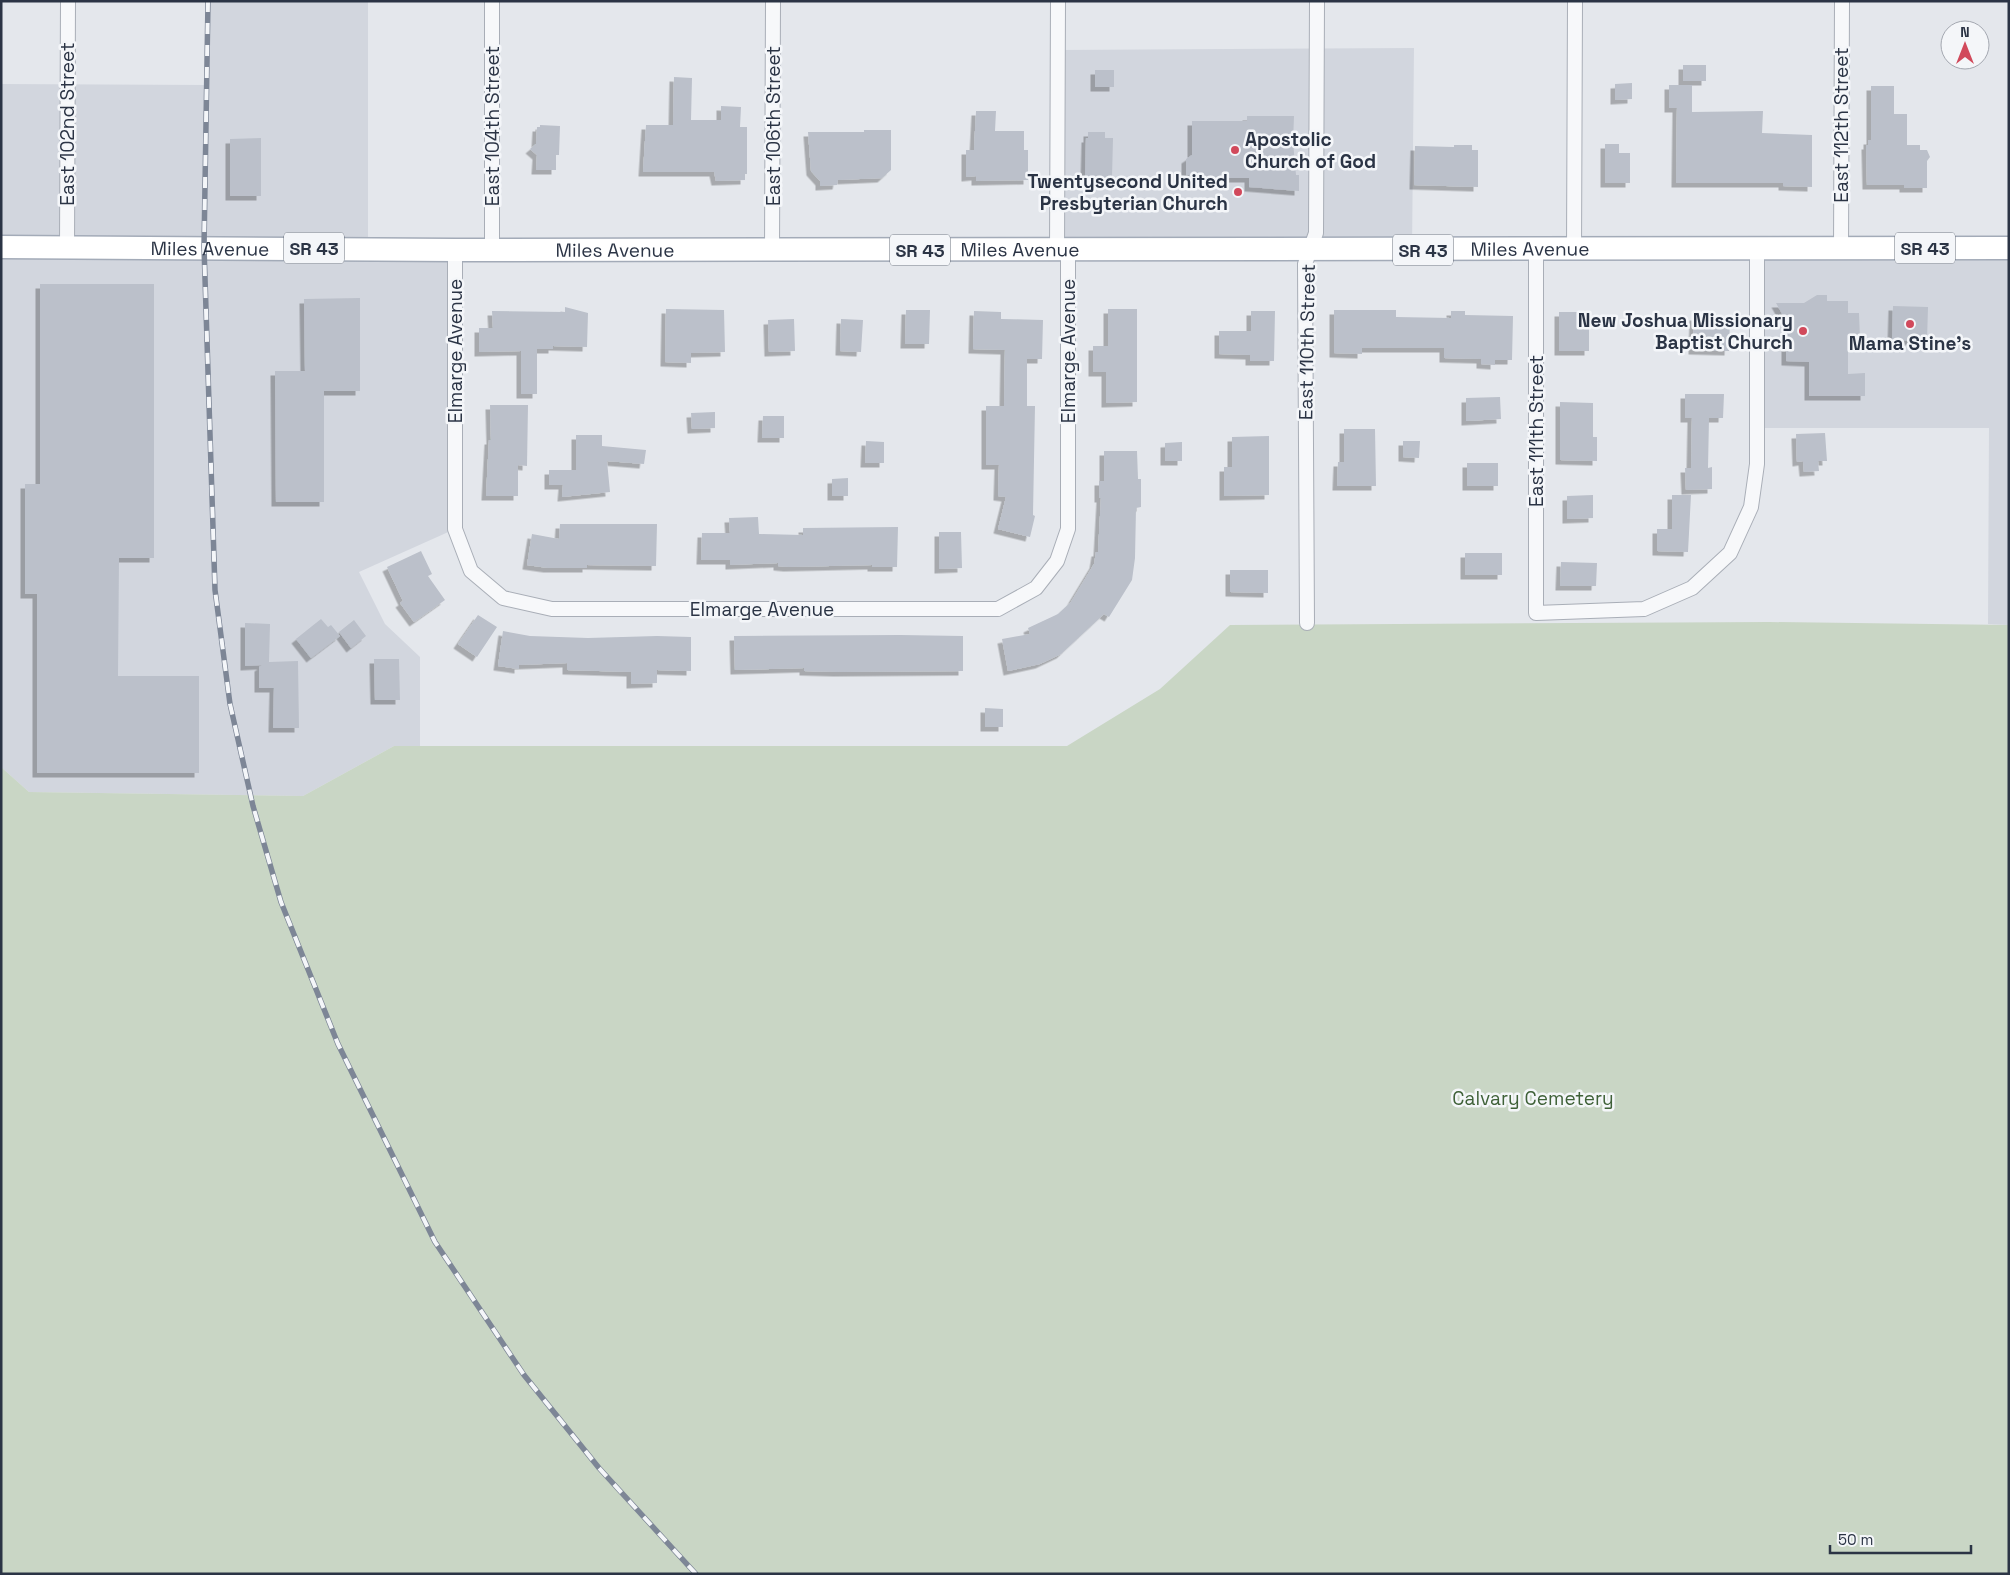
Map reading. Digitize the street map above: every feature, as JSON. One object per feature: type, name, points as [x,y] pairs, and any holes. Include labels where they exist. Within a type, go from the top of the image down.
[{"type":"main road","name":"Miles Avenue","points":[[1,247],[455,250],[2009,248]]},
{"type":"street","name":"East 102nd Street","points":[[67,247],[68,1]]},
{"type":"street","name":"East 104th Street","points":[[492,1],[492,250]]},
{"type":"street","name":"East 106th Street","points":[[772,250],[773,1]]},
{"type":"street","name":"Elmarge Avenue","points":[[455,250],[454,529],[471,572],[503,598],[552,609],[998,609],[1036,588],[1057,561],[1068,529],[1058,1]]},
{"type":"street","name":"East 110th Street","points":[[1306,623],[1305,264],[1316,233],[1317,1]]},
{"type":"street","points":[[1574,250],[1576,1]]},
{"type":"street","name":"East 112th Street","points":[[1841,248],[1842,1]]},
{"type":"street","name":"East 111th Street","points":[[1536,250],[1536,613],[1644,609],[1692,588],[1730,553],[1752,507],[1757,464],[1757,249]]},
{"type":"shaded area","points":[[208,1],[368,1],[368,249],[455,250],[455,529],[359,572],[385,624],[420,657],[420,746],[394,746],[303,796],[29,792],[1,767],[1,84],[206,85]]},
{"type":"shaded area","points":[[1414,48],[1412,250],[1057,250],[1058,50]]},
{"type":"shaded area","points":[[2009,248],[2009,625],[1988,624],[1989,428],[1757,428],[1757,249]]},
{"type":"green space","name":"Calvary Cemetery","points":[[1769,622],[2009,625],[2009,1574],[1,1574],[1,767],[29,792],[303,796],[394,746],[1067,746],[1160,689],[1230,625]]},
{"type":"building","points":[[1683,65],[1706,65],[1706,81],[1683,81]]},
{"type":"building","points":[[1095,70],[1114,70],[1114,87],[1095,87]]},
{"type":"building","points":[[674,77],[692,78],[691,120],[721,120],[721,106],[741,107],[740,127],[747,127],[747,174],[745,174],[745,180],[716,181],[714,172],[643,172],[646,125],[673,125]]},
{"type":"building","points":[[1632,83],[1632,99],[1615,100],[1615,84]]},
{"type":"building","points":[[1669,85],[1692,85],[1692,112],[1763,111],[1762,133],[1812,135],[1812,187],[1783,186],[1783,183],[1676,183],[1677,108],[1669,108]]},
{"type":"building","points":[[1871,86],[1894,86],[1894,114],[1907,114],[1907,145],[1920,145],[1920,150],[1927,150],[1930,157],[1927,161],[1927,188],[1904,188],[1904,185],[1867,185],[1866,145],[1868,145],[1868,140],[1871,140]]},
{"type":"building","points":[[976,111],[996,111],[995,131],[1024,131],[1024,150],[1028,150],[1028,180],[976,181],[976,176],[966,177],[966,150],[974,150]]},
{"type":"building","points":[[1247,116],[1294,116],[1293,142],[1296,175],[1299,175],[1299,191],[1249,187],[1249,178],[1189,178],[1189,175],[1186,175],[1186,159],[1192,155],[1192,121],[1247,121]]},
{"type":"building","points":[[540,125],[560,126],[559,155],[556,155],[556,170],[536,170],[537,155],[530,149],[536,144],[537,127],[540,127]]},
{"type":"building","points":[[864,130],[891,130],[891,170],[882,178],[838,180],[837,185],[820,186],[820,181],[811,171],[808,132],[864,132]]},
{"type":"building","points":[[1088,132],[1105,132],[1105,138],[1113,138],[1112,178],[1085,178],[1086,138],[1088,138]]},
{"type":"building","points":[[261,138],[261,196],[230,196],[230,139]]},
{"type":"building","points":[[1605,144],[1619,144],[1619,153],[1630,153],[1630,183],[1605,183]]},
{"type":"building","points":[[1454,145],[1472,145],[1472,150],[1478,150],[1478,187],[1414,185],[1415,146],[1454,147]]},
{"type":"building","points":[[40,284],[154,284],[154,558],[119,558],[118,676],[199,676],[199,773],[37,773],[37,594],[25,594],[25,484],[40,484]]},
{"type":"building","points":[[1817,295],[1827,295],[1827,301],[1848,301],[1848,313],[1859,313],[1860,339],[1848,339],[1848,374],[1865,373],[1865,396],[1809,396],[1809,362],[1786,361],[1786,321],[1776,303],[1804,303]]},
{"type":"building","points":[[360,298],[360,391],[324,391],[324,502],[276,502],[275,371],[305,371],[304,299]]},
{"type":"building","name":"Mama Stine's","points":[[1893,306],[1928,307],[1927,341],[1892,340]]},
{"type":"building","points":[[565,307],[588,313],[587,347],[553,346],[553,349],[537,349],[537,394],[521,394],[521,351],[479,352],[479,328],[493,328],[492,311],[565,312]]},
{"type":"building","points":[[666,309],[724,310],[725,352],[691,353],[691,363],[665,362]]},
{"type":"building","points":[[1108,309],[1137,309],[1137,402],[1106,403],[1106,372],[1093,372],[1093,346],[1108,346]]},
{"type":"building","points":[[906,310],[930,310],[929,344],[905,344]]},
{"type":"building","points":[[1334,310],[1396,310],[1396,317],[1451,318],[1451,311],[1465,311],[1465,315],[1513,316],[1512,360],[1495,360],[1495,365],[1481,364],[1481,359],[1444,358],[1444,348],[1362,348],[1362,354],[1334,353]]},
{"type":"building","points":[[974,311],[1001,312],[1001,319],[1043,320],[1042,359],[1027,359],[1027,406],[1035,406],[1033,515],[1035,516],[1030,537],[998,529],[1006,497],[998,496],[999,465],[986,465],[986,406],[1004,406],[1005,350],[973,349]]},
{"type":"building","points":[[1251,311],[1275,311],[1274,361],[1250,361],[1250,355],[1219,354],[1219,331],[1251,331]]},
{"type":"building","points":[[1559,312],[1589,312],[1589,351],[1559,351]]},
{"type":"building","points":[[1694,316],[1730,318],[1729,351],[1693,350]]},
{"type":"building","points":[[794,319],[795,351],[769,352],[768,320]]},
{"type":"building","points":[[841,319],[863,320],[861,352],[840,351]]},
{"type":"building","points":[[1685,394],[1724,394],[1723,418],[1709,418],[1708,468],[1712,467],[1712,489],[1686,490],[1685,468],[1691,468],[1692,418],[1685,418]]},
{"type":"building","points":[[1500,397],[1501,419],[1466,421],[1466,398]]},
{"type":"building","points":[[1560,402],[1593,403],[1593,437],[1597,437],[1597,461],[1560,460]]},
{"type":"building","points":[[490,405],[528,405],[527,466],[518,465],[518,496],[486,496],[489,440],[491,440]]},
{"type":"building","points":[[715,412],[715,428],[692,429],[691,413]]},
{"type":"building","points":[[763,416],[784,416],[784,438],[762,438]]},
{"type":"building","points":[[1344,429],[1375,429],[1376,486],[1337,486],[1338,462],[1344,462]]},
{"type":"building","points":[[1825,433],[1827,461],[1818,461],[1819,471],[1804,472],[1803,461],[1797,462],[1796,434]]},
{"type":"building","points":[[576,435],[602,435],[602,446],[646,450],[644,464],[607,461],[610,492],[562,497],[563,485],[549,485],[549,470],[576,470]]},
{"type":"building","points":[[1269,436],[1269,495],[1224,496],[1224,467],[1232,467],[1232,437]]},
{"type":"building","points":[[866,441],[884,442],[884,463],[865,463]]},
{"type":"building","points":[[1403,441],[1420,441],[1419,458],[1403,457]]},
{"type":"building","points":[[1182,442],[1182,461],[1165,461],[1165,443]]},
{"type":"building","points":[[1104,451],[1137,451],[1138,479],[1141,479],[1141,507],[1136,508],[1135,558],[1132,580],[1109,617],[1104,614],[1061,654],[1040,664],[1008,671],[1002,639],[1030,634],[1028,628],[1058,614],[1071,602],[1094,564],[1096,552],[1098,552],[1101,498],[1099,498],[1099,481],[1104,481]]},
{"type":"building","points":[[1467,463],[1498,463],[1498,486],[1467,486]]},
{"type":"building","points":[[848,478],[848,496],[832,496],[832,479]]},
{"type":"building","points":[[1593,495],[1593,518],[1567,519],[1567,496]]},
{"type":"building","points":[[1672,495],[1691,495],[1688,552],[1657,551],[1657,529],[1672,529]]},
{"type":"building","points":[[758,517],[759,534],[803,535],[803,528],[898,527],[897,567],[872,567],[872,565],[788,567],[778,566],[778,563],[730,565],[730,560],[701,560],[702,533],[730,533],[729,518]]},
{"type":"building","points":[[560,524],[657,524],[656,566],[587,565],[587,568],[548,568],[527,565],[532,534],[559,539]]},
{"type":"building","points":[[939,532],[961,532],[962,568],[939,569]]},
{"type":"building","points":[[421,551],[432,574],[428,576],[445,600],[414,622],[400,603],[403,601],[387,567]]},
{"type":"building","points":[[1465,553],[1502,553],[1502,575],[1465,575]]},
{"type":"building","points":[[1561,562],[1597,563],[1596,586],[1560,586]]},
{"type":"building","points":[[1230,570],[1268,570],[1268,593],[1230,592]]},
{"type":"building","points":[[478,615],[497,627],[477,657],[458,644]]},
{"type":"building","points":[[321,619],[328,627],[331,625],[340,636],[311,658],[296,639]]},
{"type":"building","points":[[354,620],[366,636],[351,648],[339,632]]},
{"type":"building","points":[[245,623],[270,624],[269,662],[298,661],[299,728],[273,728],[274,688],[259,688],[259,667],[262,665],[245,666]]},
{"type":"building","points":[[503,631],[530,636],[588,638],[691,637],[691,671],[657,670],[657,683],[631,684],[631,672],[567,670],[567,663],[519,665],[519,669],[498,666]]},
{"type":"building","points":[[734,636],[963,636],[963,671],[838,672],[804,671],[804,668],[735,670]]},
{"type":"building","points":[[374,659],[399,659],[400,700],[375,700]]},
{"type":"building","points":[[985,708],[1003,709],[1003,727],[985,727]]},
{"type":"railway","points":[[208,1],[204,247],[215,590],[230,704],[253,806],[281,902],[338,1044],[435,1242],[524,1375],[599,1468],[696,1574]]},
{"type":"place","name":"Apostolic Church of God","points":[[1235,150]]},
{"type":"place","name":"Twentysecond United Presbyterian Church","points":[[1238,192]]},
{"type":"place","name":"Mama Stine's","points":[[1910,324]]},
{"type":"place","name":"New Joshua Missionary Baptist Church","points":[[1803,331]]}]
